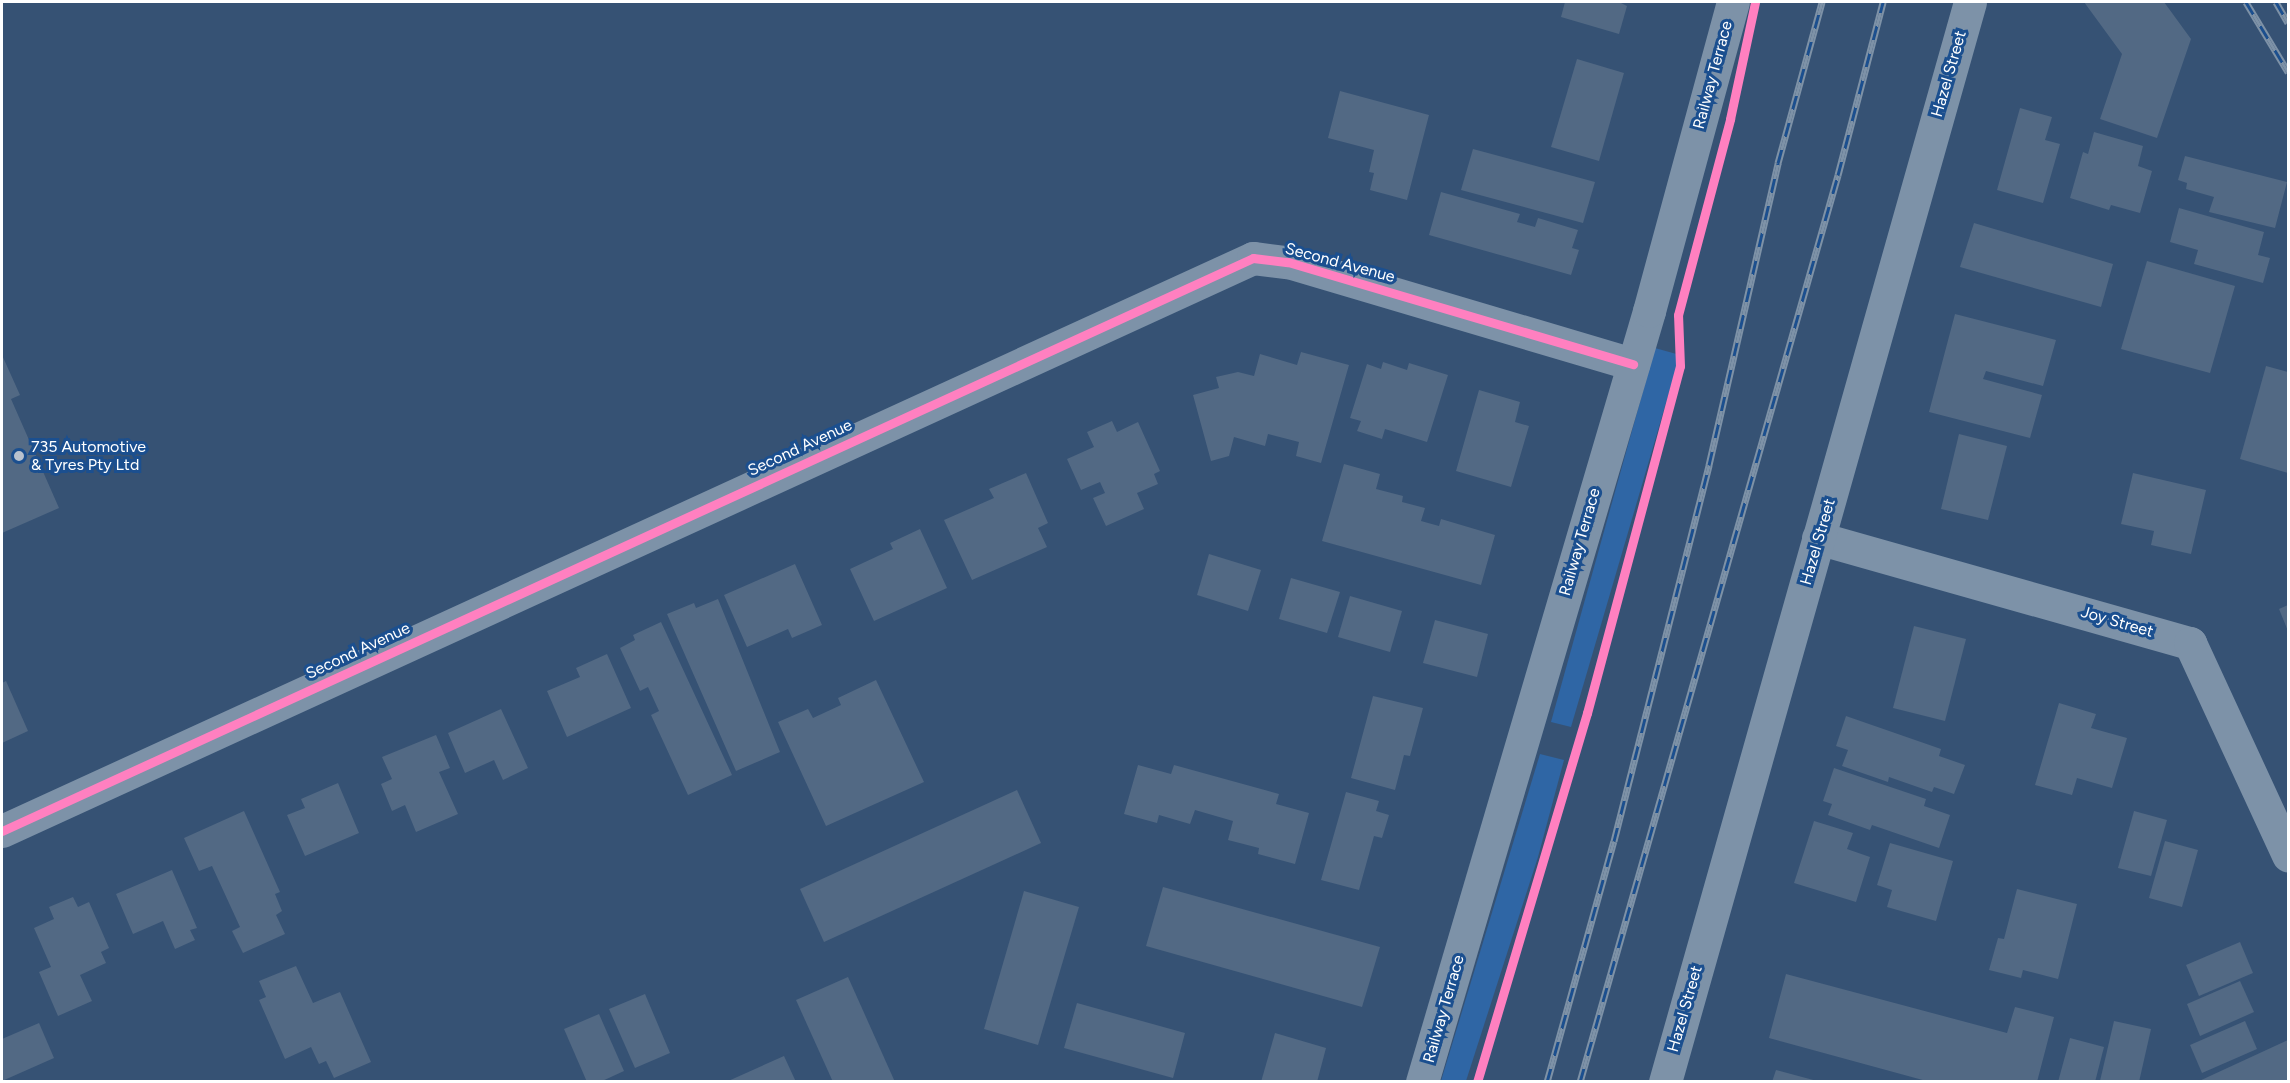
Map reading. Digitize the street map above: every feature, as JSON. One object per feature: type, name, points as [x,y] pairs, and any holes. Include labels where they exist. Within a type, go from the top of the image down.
[{"type":"street","name":"Railway Terrace","points":[[1422,1082],[1633,364],[1733,2]]},
{"type":"street","name":"Hazel Street","points":[[1665,1082],[1970,2]]},
{"type":"street","name":"Second Avenue","points":[[2,831],[1253,258],[1288,262],[1633,364]]},
{"type":"street","name":"Joy Street","points":[[1818,538],[2190,643],[2289,855]]},
{"type":"shaded area","points":[[1655,348],[1680,355],[1571,727],[1551,722]]},
{"type":"shaded area","points":[[1540,754],[1564,760],[1538,857],[1466,1081],[1441,1081]]},
{"type":"building","points":[[1565,2],[1619,2],[1627,6],[1619,34],[1561,17]]},
{"type":"building","points":[[2084,2],[2164,2],[2191,39],[2157,138],[2100,119],[2122,54]]},
{"type":"building","points":[[1577,59],[1624,73],[1599,161],[1551,147]]},
{"type":"building","points":[[1340,91],[1429,115],[1407,200],[1370,190],[1374,173],[1369,172],[1374,150],[1328,138]]},
{"type":"building","points":[[2020,108],[2052,117],[2045,140],[2060,144],[2043,203],[1997,190]]},
{"type":"building","points":[[2094,132],[2143,146],[2138,166],[2152,171],[2140,213],[2111,205],[2109,210],[2070,198],[2083,152],[2088,154]]},
{"type":"building","points":[[1473,149],[1595,182],[1583,223],[1461,190]]},
{"type":"building","points":[[2185,156],[2287,182],[2275,228],[2209,212],[2214,197],[2186,189],[2187,183],[2178,180]]},
{"type":"building","points":[[1441,192],[1520,214],[1517,222],[1535,227],[1538,218],[1578,230],[1572,248],[1579,250],[1571,275],[1429,235]]},
{"type":"building","points":[[2179,208],[2264,232],[2258,255],[2270,258],[2263,283],[2194,264],[2198,250],[2170,242]]},
{"type":"building","points":[[1974,223],[2113,264],[2101,307],[1960,267]]},
{"type":"building","points":[[2147,261],[2235,286],[2210,373],[2121,349]]},
{"type":"building","points":[[1955,314],[2056,340],[2043,386],[1986,371],[1983,379],[2042,395],[2030,438],[1929,412]]},
{"type":"building","points":[[1301,352],[1349,365],[1321,463],[1296,456],[1299,442],[1268,434],[1265,446],[1234,437],[1229,456],[1211,461],[1193,395],[1219,388],[1216,377],[1238,372],[1254,376],[1260,354],[1297,365]]},
{"type":"building","name":"735 Automotive & Tyres Pty Ltd","points":[[2,355],[20,395],[11,399],[59,508],[2,533]]},
{"type":"building","points":[[1383,362],[1407,370],[1409,363],[1448,375],[1427,442],[1385,429],[1382,439],[1357,431],[1361,421],[1350,418],[1367,364],[1381,369]]},
{"type":"building","points":[[2266,366],[2288,372],[2288,473],[2240,459]]},
{"type":"building","points":[[1479,390],[1520,402],[1515,422],[1529,426],[1511,487],[1456,471]]},
{"type":"building","points":[[1112,421],[1117,432],[1138,422],[1160,471],[1154,474],[1158,484],[1137,493],[1144,509],[1106,526],[1093,498],[1105,493],[1100,482],[1081,490],[1067,459],[1094,447],[1087,432]]},
{"type":"building","points":[[1959,434],[2007,446],[1988,520],[1941,509]]},
{"type":"building","points":[[1344,464],[1380,474],[1376,489],[1403,496],[1402,502],[1425,508],[1421,521],[1439,526],[1441,519],[1495,535],[1481,585],[1322,541]]},
{"type":"building","points":[[1026,473],[1048,523],[1038,528],[1047,547],[972,580],[944,520],[994,498],[989,489]]},
{"type":"building","points":[[2133,473],[2206,490],[2191,554],[2151,545],[2154,531],[2121,524]]},
{"type":"building","points":[[920,529],[947,588],[874,621],[850,569],[893,549],[890,543]]},
{"type":"building","points":[[1209,554],[1261,570],[1248,611],[1197,595]]},
{"type":"building","points":[[795,564],[822,625],[792,638],[788,629],[747,647],[724,595]]},
{"type":"building","points":[[1291,578],[1340,592],[1327,633],[1279,619]]},
{"type":"building","points":[[1350,596],[1402,611],[1390,652],[1338,637]]},
{"type":"building","points":[[718,599],[780,752],[736,771],[667,614],[694,603],[696,608]]},
{"type":"building","points":[[2288,605],[2288,631],[2279,609]]},
{"type":"building","points":[[1435,620],[1488,634],[1477,677],[1423,663]]},
{"type":"building","points":[[661,622],[732,775],[688,795],[651,715],[659,711],[648,687],[640,691],[620,648],[635,640],[633,635]]},
{"type":"building","points":[[1914,626],[1966,639],[1945,721],[1893,708]]},
{"type":"building","points":[[607,654],[631,708],[567,737],[547,691],[580,677],[576,668]]},
{"type":"building","points":[[876,680],[924,782],[826,826],[778,722],[808,709],[813,718],[841,705],[838,698]]},
{"type":"building","points":[[6,681],[28,731],[2,743],[2,683]]},
{"type":"building","points":[[1373,696],[1423,708],[1410,756],[1404,755],[1395,790],[1351,778]]},
{"type":"building","points":[[2059,703],[2096,714],[2091,728],[2127,738],[2112,788],[2077,778],[2072,795],[2035,785]]},
{"type":"building","points":[[501,709],[528,768],[503,780],[494,760],[465,773],[448,733]]},
{"type":"building","points":[[1846,716],[1941,749],[1939,756],[1965,765],[1954,794],[1934,787],[1932,792],[1889,777],[1888,782],[1842,766],[1848,750],[1836,746]]},
{"type":"building","points":[[436,735],[450,768],[439,772],[458,814],[416,832],[405,805],[392,811],[381,784],[392,779],[382,757]]},
{"type":"building","points":[[1138,765],[1171,774],[1174,765],[1279,794],[1276,804],[1309,813],[1295,864],[1258,854],[1259,848],[1228,840],[1233,821],[1195,810],[1190,824],[1159,815],[1157,823],[1124,814]]},
{"type":"building","points":[[1834,768],[1926,799],[1924,806],[1950,815],[1939,848],[1872,825],[1870,830],[1828,815],[1832,804],[1823,801]]},
{"type":"building","points":[[338,783],[359,833],[305,856],[287,815],[305,808],[301,799]]},
{"type":"building","points":[[1017,790],[1041,843],[824,942],[800,889]]},
{"type":"building","points":[[1346,792],[1379,801],[1376,811],[1389,815],[1382,838],[1374,836],[1359,890],[1321,880]]},
{"type":"building","points":[[244,811],[280,892],[275,894],[282,911],[276,915],[285,934],[243,953],[232,931],[240,927],[212,866],[199,871],[184,838]]},
{"type":"building","points":[[2134,811],[2167,820],[2151,876],[2118,868]]},
{"type":"building","points":[[1814,821],[1853,833],[1847,849],[1870,857],[1856,902],[1794,883]]},
{"type":"building","points":[[2165,841],[2198,850],[2182,907],[2149,898]]},
{"type":"building","points":[[1890,843],[1953,861],[1936,921],[1887,907],[1892,890],[1877,885]]},
{"type":"building","points":[[172,870],[197,928],[190,930],[195,940],[175,949],[163,921],[133,934],[116,894]]},
{"type":"building","points":[[1163,887],[1380,947],[1362,1007],[1146,946]]},
{"type":"building","points":[[2017,889],[2077,904],[2058,979],[2023,970],[2021,978],[1989,970],[1998,938],[2004,939]]},
{"type":"building","points":[[1024,891],[1079,907],[1038,1045],[984,1029]]},
{"type":"building","points":[[73,897],[78,907],[89,902],[109,948],[101,952],[106,963],[80,975],[92,1001],[58,1016],[39,972],[51,967],[34,928],[54,919],[49,907]]},
{"type":"building","points":[[2240,942],[2253,973],[2199,996],[2186,965]]},
{"type":"building","points":[[296,966],[313,1003],[340,992],[371,1062],[334,1078],[326,1061],[319,1064],[311,1047],[285,1059],[259,1000],[266,997],[259,981]]},
{"type":"building","points":[[1786,974],[2007,1033],[2015,1007],[2054,1017],[2037,1082],[1930,1082],[1769,1038]]},
{"type":"building","points":[[848,977],[895,1082],[833,1082],[796,1000]]},
{"type":"building","points":[[2240,981],[2254,1012],[2200,1036],[2187,1004]]},
{"type":"building","points":[[645,994],[670,1053],[635,1068],[609,1009]]},
{"type":"building","points":[[1077,1003],[1185,1033],[1173,1078],[1064,1048]]},
{"type":"building","points":[[599,1014],[624,1071],[600,1082],[587,1082],[564,1029]]},
{"type":"building","points":[[2114,1021],[2151,1029],[2139,1082],[2100,1081]]},
{"type":"building","points":[[2245,1021],[2257,1049],[2202,1073],[2190,1045]]},
{"type":"building","points":[[39,1023],[54,1058],[2,1081],[2,1039]]},
{"type":"building","points":[[1275,1033],[1326,1048],[1317,1082],[1261,1082]]},
{"type":"building","points":[[2070,1038],[2104,1047],[2095,1082],[2058,1082]]},
{"type":"building","points":[[2288,1040],[2288,1082],[2197,1082]]},
{"type":"building","points":[[784,1056],[796,1082],[726,1082]]},
{"type":"building","points":[[1776,1070],[1817,1081],[1817,1082],[1772,1082]]},
{"type":"railway","points":[[1547,1082],[1614,841],[1709,465],[1778,163],[1822,2]]},
{"type":"railway","points":[[1580,1082],[1838,175],[1883,2]]},
{"type":"railway","points":[[2246,2],[2288,72]]},
{"type":"railway","points":[[2276,2],[2288,23]]},
{"type":"cycle path","points":[[1477,1082],[1587,713],[1680,366],[1678,315],[1730,119],[1755,2]]},
{"type":"cycle path","points":[[2,831],[1253,258],[1288,262],[1633,364]]},
{"type":"place","name":"735 Automotive & Tyres Pty Ltd","points":[[19,456]]}]
